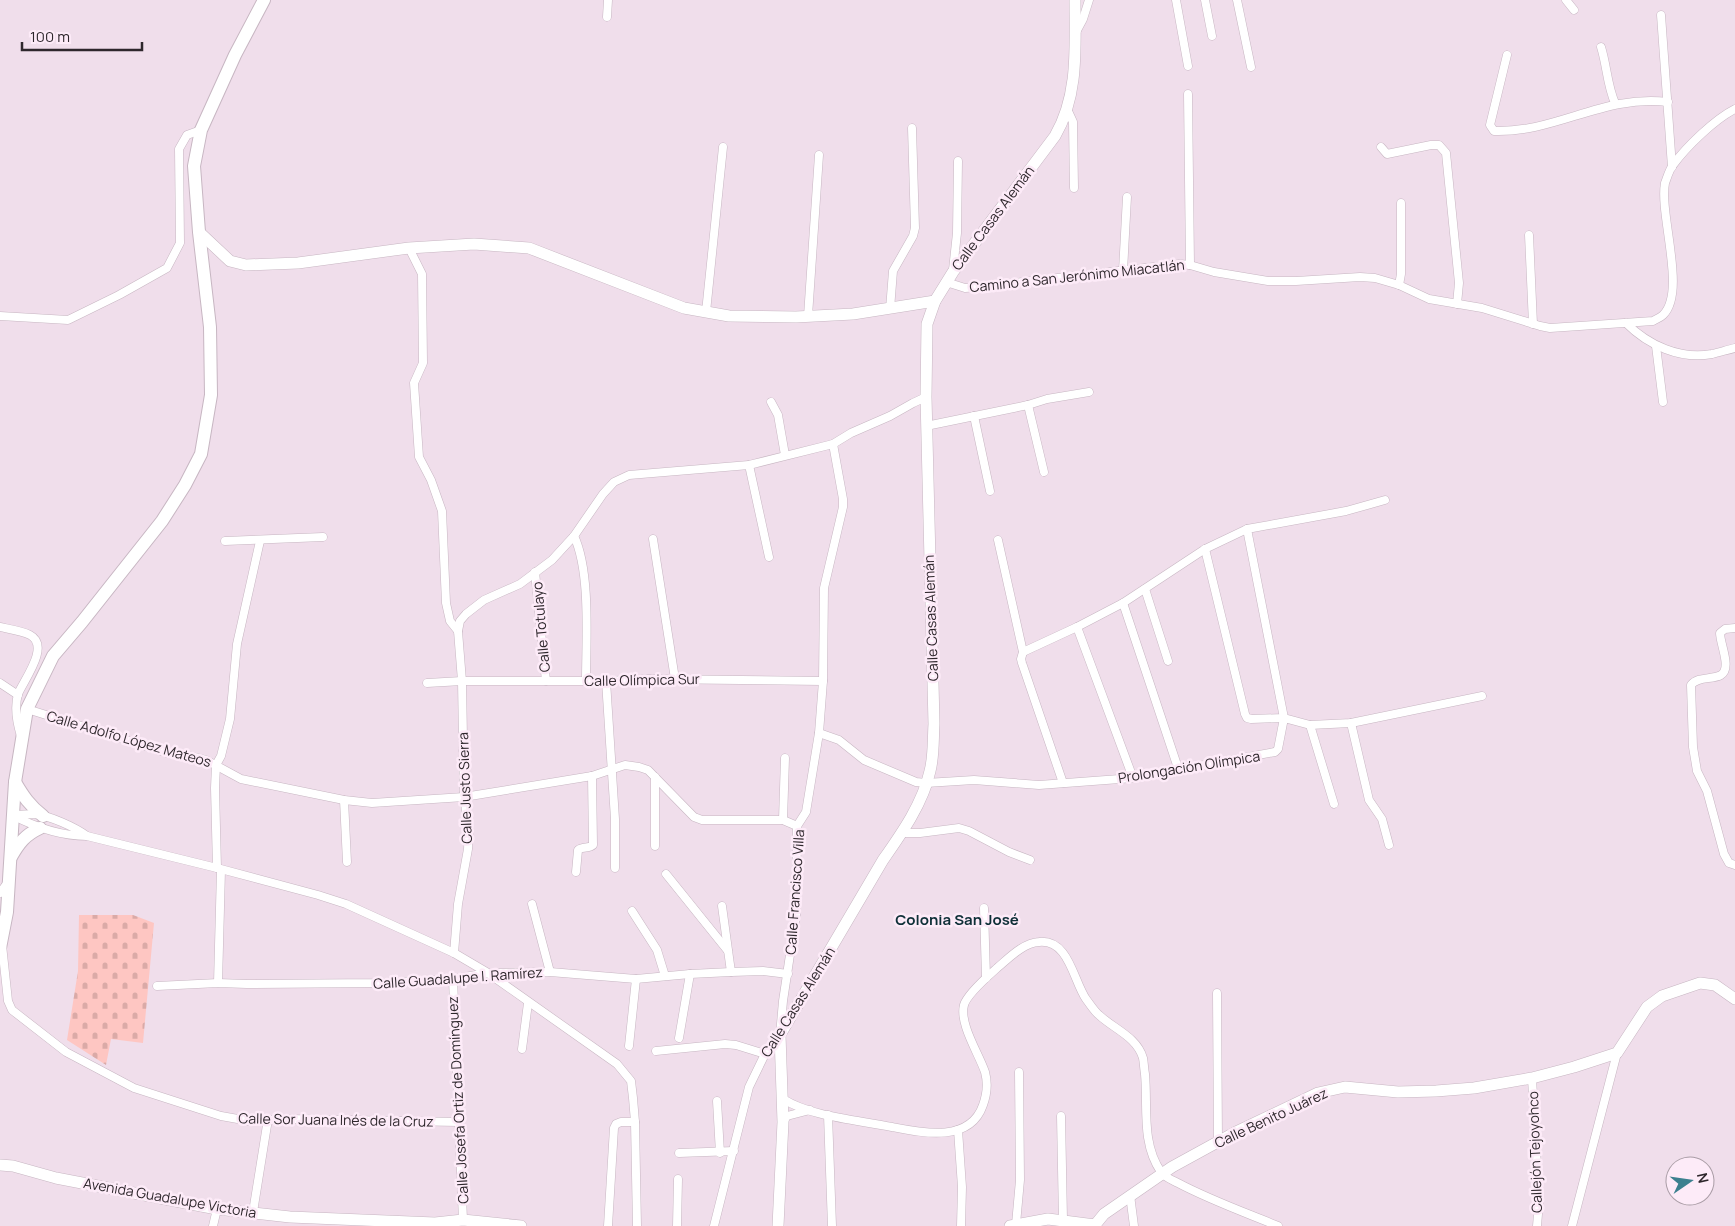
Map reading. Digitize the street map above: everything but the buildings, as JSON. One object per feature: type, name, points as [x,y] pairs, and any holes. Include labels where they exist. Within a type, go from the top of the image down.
[{"type":"main road","points":[[1,944],[6,912],[15,782],[27,709],[53,656],[162,521],[185,485],[201,454],[212,395],[210,327],[199,232],[194,166],[200,130],[235,55],[264,0]]},
{"type":"main road","points":[[10,859],[20,842],[42,822],[24,799],[15,782]]},
{"type":"street","points":[[607,17],[608,0]]},
{"type":"street","name":"Calle Casas Alemán","points":[[714,1226],[749,1087],[765,1054],[780,1034],[883,860],[902,833],[931,770],[934,724],[926,426],[927,324],[935,301],[946,282],[1055,136],[1067,110],[1073,80],[1075,0]]},
{"type":"street","points":[[1075,34],[1080,26],[1089,0]]},
{"type":"street","points":[[1176,0],[1188,66]]},
{"type":"street","points":[[1205,0],[1212,36]]},
{"type":"street","points":[[1237,0],[1251,67]]},
{"type":"street","points":[[1566,0],[1574,10]]},
{"type":"street","points":[[1662,15],[1672,166]]},
{"type":"street","points":[[1601,47],[1606,61],[1611,94],[1615,104]]},
{"type":"street","points":[[1507,55],[1490,125],[1494,131],[1521,130],[1615,104],[1655,100],[1668,102]]},
{"type":"street","points":[[1188,94],[1190,265]]},
{"type":"street","points":[[1672,166],[1701,136],[1735,108]]},
{"type":"street","points":[[1067,110],[1073,122],[1074,188]]},
{"type":"street","points":[[890,309],[893,272],[913,236],[915,228],[912,128]]},
{"type":"street","points":[[0,316],[68,320],[120,295],[168,268],[180,243],[179,149],[187,136],[200,130]]},
{"type":"street","points":[[1381,147],[1387,154],[1439,145],[1446,153],[1459,283],[1457,304]]},
{"type":"street","points":[[706,312],[723,147]]},
{"type":"street","points":[[808,316],[819,155]]},
{"type":"street","points":[[953,272],[957,233],[958,161]]},
{"type":"street","name":"Camino a San Jerónimo Miacatlán","points":[[946,282],[965,288],[1162,265],[1190,265],[1214,272],[1268,281],[1375,278],[1399,285],[1429,299],[1482,308],[1550,328],[1653,321],[1662,316],[1670,301],[1672,268],[1664,192],[1672,166]]},
{"type":"street","points":[[1123,271],[1127,197]]},
{"type":"street","points":[[1399,285],[1401,274],[1401,203]]},
{"type":"street","points":[[199,232],[230,261],[246,265],[298,264],[409,248],[474,244],[529,248],[684,308],[729,316],[853,314],[935,301]]},
{"type":"street","points":[[1529,234],[1533,324]]},
{"type":"street","points":[[409,248],[422,274],[423,363],[414,382],[418,458],[431,480],[442,511],[447,611],[450,621],[458,631]]},
{"type":"street","points":[[1626,323],[1656,346],[1673,352],[1701,355],[1735,348]]},
{"type":"street","points":[[1656,346],[1664,402]]},
{"type":"street","points":[[926,426],[1028,405],[1047,398],[1089,392]]},
{"type":"street","points":[[458,631],[460,621],[484,600],[520,584],[552,560],[574,536],[603,494],[614,482],[629,475],[749,465],[833,444],[851,433],[890,416],[926,397]]},
{"type":"street","points":[[771,402],[778,415],[785,455]]},
{"type":"street","points":[[1028,405],[1044,472]]},
{"type":"street","points":[[974,416],[990,491]]},
{"type":"street","name":"Calle Francisco Villa","points":[[778,1226],[783,1122],[780,1034],[796,915],[798,826],[806,812],[819,733],[823,681],[824,588],[844,499],[833,444]]},
{"type":"street","points":[[749,465],[769,557]]},
{"type":"street","points":[[1023,652],[1123,603],[1205,549],[1247,529],[1346,511],[1385,500]]},
{"type":"street","points":[[1247,529],[1284,718]]},
{"type":"street","points":[[574,536],[584,577],[586,681]]},
{"type":"street","points":[[225,540],[260,541],[323,537]]},
{"type":"street","points":[[653,539],[675,679]]},
{"type":"street","points":[[998,540],[1023,652],[1022,663],[1063,783]]},
{"type":"street","points":[[218,983],[219,869],[215,788],[216,765],[230,719],[237,644],[260,541]]},
{"type":"street","points":[[1205,549],[1247,718],[1284,718],[1310,724],[1351,723],[1482,696]]},
{"type":"street","name":"Calle Totulayo","points":[[535,572],[546,682]]},
{"type":"street","points":[[1145,589],[1168,660]]},
{"type":"street","points":[[1123,603],[1178,771]]},
{"type":"street","points":[[0,627],[30,635],[36,640],[37,656],[18,695],[16,717],[21,738]]},
{"type":"street","points":[[1077,627],[1133,778]]},
{"type":"street","points":[[1735,628],[1725,629],[1720,633],[1726,665],[1724,672],[1720,676],[1697,680],[1691,685],[1693,747],[1697,771],[1707,791],[1724,854],[1729,863],[1735,865]]},
{"type":"street","name":"Calle Justo Sierra","points":[[454,953],[458,904],[468,849],[468,820],[464,797],[462,681],[458,631]]},
{"type":"street","name":"Calle Olímpica Sur","points":[[427,684],[462,681],[546,682],[675,679],[823,681]]},
{"type":"street","points":[[606,681],[615,819],[615,868]]},
{"type":"street","points":[[0,682],[18,695]]},
{"type":"street","name":"Calle Adolfo López Mateos","points":[[27,709],[158,751],[190,756],[216,765],[241,779],[344,800],[372,803],[464,797],[592,776],[625,766],[648,770],[694,817],[702,820],[783,820],[798,826]]},
{"type":"street","name":"Prolongación Olímpica","points":[[819,733],[839,740],[864,760],[916,782],[974,780],[1040,785],[1133,778],[1275,752],[1278,749],[1284,718]]},
{"type":"street","points":[[1351,723],[1369,800],[1382,819],[1389,845]]},
{"type":"street","points":[[1310,724],[1334,804]]},
{"type":"street","points":[[783,820],[785,758]]},
{"type":"street","points":[[576,872],[578,850],[581,847],[591,847],[593,845],[592,776]]},
{"type":"street","points":[[655,777],[655,846]]},
{"type":"street","points":[[344,800],[347,862]]},
{"type":"street","points":[[12,815],[34,814],[42,822],[88,836],[318,895],[346,904],[454,953],[488,974],[616,1064],[631,1081],[635,1122],[637,1226]]},
{"type":"street","points":[[12,815],[81,831],[88,836]]},
{"type":"street","points":[[902,833],[920,833],[959,828],[1030,860]]},
{"type":"street","points":[[666,874],[728,951]]},
{"type":"street","points":[[0,893],[8,882]]},
{"type":"street","points":[[532,904],[550,972]]},
{"type":"street","points":[[722,906],[731,972]]},
{"type":"street","points":[[984,908],[986,978]]},
{"type":"street","points":[[632,911],[657,950],[665,976]]},
{"type":"street","points":[[783,1099],[828,1115],[908,1130],[936,1133],[958,1130],[971,1125],[981,1111],[987,1080],[972,1042],[964,1012],[964,1003],[986,978],[1008,958],[1025,946],[1038,942],[1049,943],[1065,953],[1080,991],[1097,1014],[1133,1041],[1143,1058],[1149,1143],[1153,1158],[1162,1174],[1217,1202],[1278,1226]]},
{"type":"street","name":"Calle Sor Juana Inés de la Cruz","points":[[1,944],[8,1001],[12,1010],[66,1052],[134,1088],[221,1116],[249,1120],[459,1122]]},
{"type":"street","name":"Calle Guadalupe I. Ramírez","points":[[157,986],[218,983],[380,983],[453,979],[488,974],[550,972],[636,979],[731,972],[763,971],[788,974]]},
{"type":"street","points":[[679,1038],[690,974]]},
{"type":"street","name":"Calle Josefa Ortiz de Domínguez","points":[[453,979],[463,1220]]},
{"type":"street","points":[[629,1046],[636,979]]},
{"type":"street","points":[[1572,1226],[1617,1053],[1647,1007],[1662,996],[1700,983],[1715,985],[1735,999]]},
{"type":"street","points":[[1217,993],[1218,1142]]},
{"type":"street","points":[[522,1049],[528,1003]]},
{"type":"street","points":[[656,1051],[725,1044],[736,1045],[765,1054]]},
{"type":"street","name":"Calle Benito Juárez","points":[[1095,1226],[1104,1214],[1172,1167],[1218,1142],[1318,1093],[1337,1087],[1398,1092],[1474,1088],[1532,1078],[1617,1053]]},
{"type":"street","points":[[1019,1072],[1020,1180],[1013,1225],[1040,1219],[1063,1220],[1095,1226]]},
{"type":"street","name":"Callejón Tejoyohco","points":[[1532,1078],[1539,1202],[1537,1226]]},
{"type":"street","points":[[717,1101],[720,1153]]},
{"type":"street","points":[[783,1122],[787,1116],[811,1110]]},
{"type":"street","points":[[828,1115],[832,1226]]},
{"type":"street","points":[[1061,1116],[1063,1220]]},
{"type":"street","points":[[252,1212],[268,1119]]},
{"type":"street","points":[[608,1226],[614,1128],[616,1124],[621,1122],[635,1122]]},
{"type":"street","points":[[958,1130],[962,1179],[961,1226]]},
{"type":"street","points":[[679,1153],[734,1151]]},
{"type":"street","name":"Avenida Guadalupe Victoria","points":[[0,1165],[14,1166],[56,1178],[218,1209],[336,1222],[435,1222],[463,1220],[513,1225]]},
{"type":"street","points":[[677,1226],[678,1180]]},
{"type":"street","points":[[1130,1195],[1134,1226]]},
{"type":"street","points":[[213,1226],[218,1209]]},
{"type":"green space","points":[[79,915],[133,915],[154,923],[143,1043],[111,1039],[106,1065],[67,1040],[78,971]]},
{"type":"district","name":"Colonia San José","points":[[957,920]]}]
